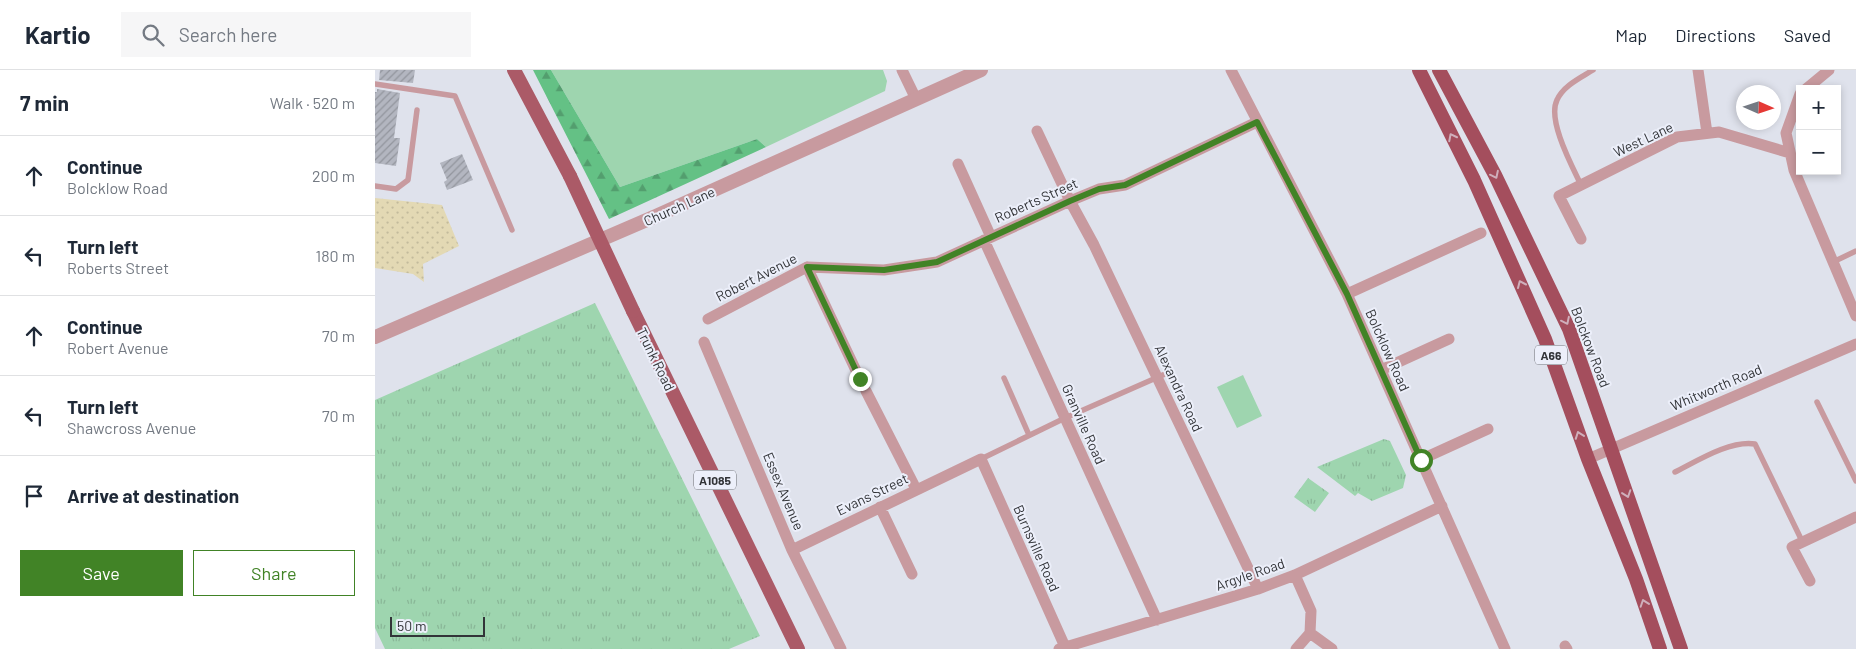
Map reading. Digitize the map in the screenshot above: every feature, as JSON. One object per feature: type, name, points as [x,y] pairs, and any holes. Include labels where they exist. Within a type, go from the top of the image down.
[{"type":"highway","name":"A66","points":[[1419,70],[1474,180],[1545,339],[1588,458],[1636,579],[1660,649]]},
{"type":"highway","name":"Bolckow Road","points":[[1439,70],[1495,175],[1569,329],[1681,649]]},
{"type":"main road","name":"Trunk Road","points":[[515,70],[570,176],[633,311],[798,649]]},
{"type":"street","points":[[902,70],[916,99]]},
{"type":"street","name":"Church Lane","points":[[375,337],[656,216],[981,70]]},
{"type":"street","name":"Bolcklow Road","points":[[1231,70],[1347,294],[1505,649]]},
{"type":"street","points":[[1698,70],[1707,133]]},
{"type":"street","points":[[1808,85],[1815,74],[1829,70]]},
{"type":"street","points":[[1796,105],[1786,132],[1793,170],[1856,316]]},
{"type":"street","name":"Roberts Street","points":[[937,262],[1099,189],[1125,185],[1257,122]]},
{"type":"street","name":"Alexandra Road","points":[[1037,131],[1070,201],[1161,375],[1258,589]]},
{"type":"street","name":"West Lane","points":[[1581,239],[1559,196],[1677,137],[1719,132],[1790,153]]},
{"type":"street","name":"Granville Road","points":[[958,164],[1065,418],[1157,620]]},
{"type":"street","points":[[1347,294],[1481,233]]},
{"type":"street","name":"Robert Avenue","points":[[708,319],[807,267],[884,270],[937,262]]},
{"type":"street","points":[[807,267],[860,379]]},
{"type":"street","points":[[1381,370],[1449,339]]},
{"type":"street","name":"Essex Avenue","points":[[704,342],[792,550],[841,649]]},
{"type":"street","name":"Whitworth Road","points":[[1588,458],[1856,344]]},
{"type":"street","points":[[866,391],[916,489]]},
{"type":"street","points":[[1421,460],[1488,429]]},
{"type":"street","name":"Evans Street","points":[[792,550],[981,459]]},
{"type":"street","name":"Burnsville Road","points":[[981,459],[1063,648]]},
{"type":"street","name":"Argyle Road","points":[[1063,648],[1258,589],[1295,574],[1442,506]]},
{"type":"street","points":[[880,507],[912,574]]},
{"type":"street","points":[[1810,581],[1792,547],[1856,517]]},
{"type":"street","points":[[1295,574],[1311,611],[1310,633],[1297,649]]},
{"type":"street","points":[[1310,633],[1332,649]]},
{"type":"lane","points":[[1581,185],[1563,149],[1554,115],[1556,100],[1567,87],[1593,70]]},
{"type":"lane","points":[[375,84],[455,96],[512,230]]},
{"type":"lane","points":[[375,186],[396,189],[408,180],[417,110]]},
{"type":"lane","points":[[1833,262],[1856,251]]},
{"type":"lane","points":[[981,459],[1065,418],[1161,375]]},
{"type":"lane","points":[[1004,378],[1029,435]]},
{"type":"lane","points":[[1817,402],[1856,481]]},
{"type":"lane","points":[[1675,472],[1731,446],[1745,442],[1755,444],[1802,541]]},
{"type":"green space","points":[[533,70],[551,70],[620,187],[757,139],[766,147],[609,219]]},
{"type":"green space","points":[[551,70],[883,70],[887,81],[885,91],[766,147],[757,139],[620,187]]},
{"type":"green space","points":[[595,303],[760,636],[729,649],[385,649],[375,628],[375,400]]},
{"type":"green space","points":[[1243,375],[1262,416],[1237,428],[1217,387]]},
{"type":"green space","points":[[1384,439],[1390,441],[1406,475],[1403,488],[1372,501],[1358,493],[1355,496],[1317,467]]},
{"type":"green space","points":[[1308,478],[1329,493],[1315,512],[1294,497]]},
{"type":"sand","points":[[375,198],[442,205],[459,246],[423,264],[424,282],[413,274],[375,268]]},
{"type":"building","points":[[380,70],[415,70],[413,83],[379,80]]},
{"type":"building","points":[[377,89],[400,93],[394,138],[400,138],[396,166],[375,163],[375,92],[377,92]]},
{"type":"building","points":[[462,154],[473,180],[447,190],[444,182],[447,180],[440,163]]},
{"type":"route","points":[[860,379],[807,267],[884,270],[937,262],[1099,189],[1125,185],[1257,122],[1347,294],[1421,460]]}]
